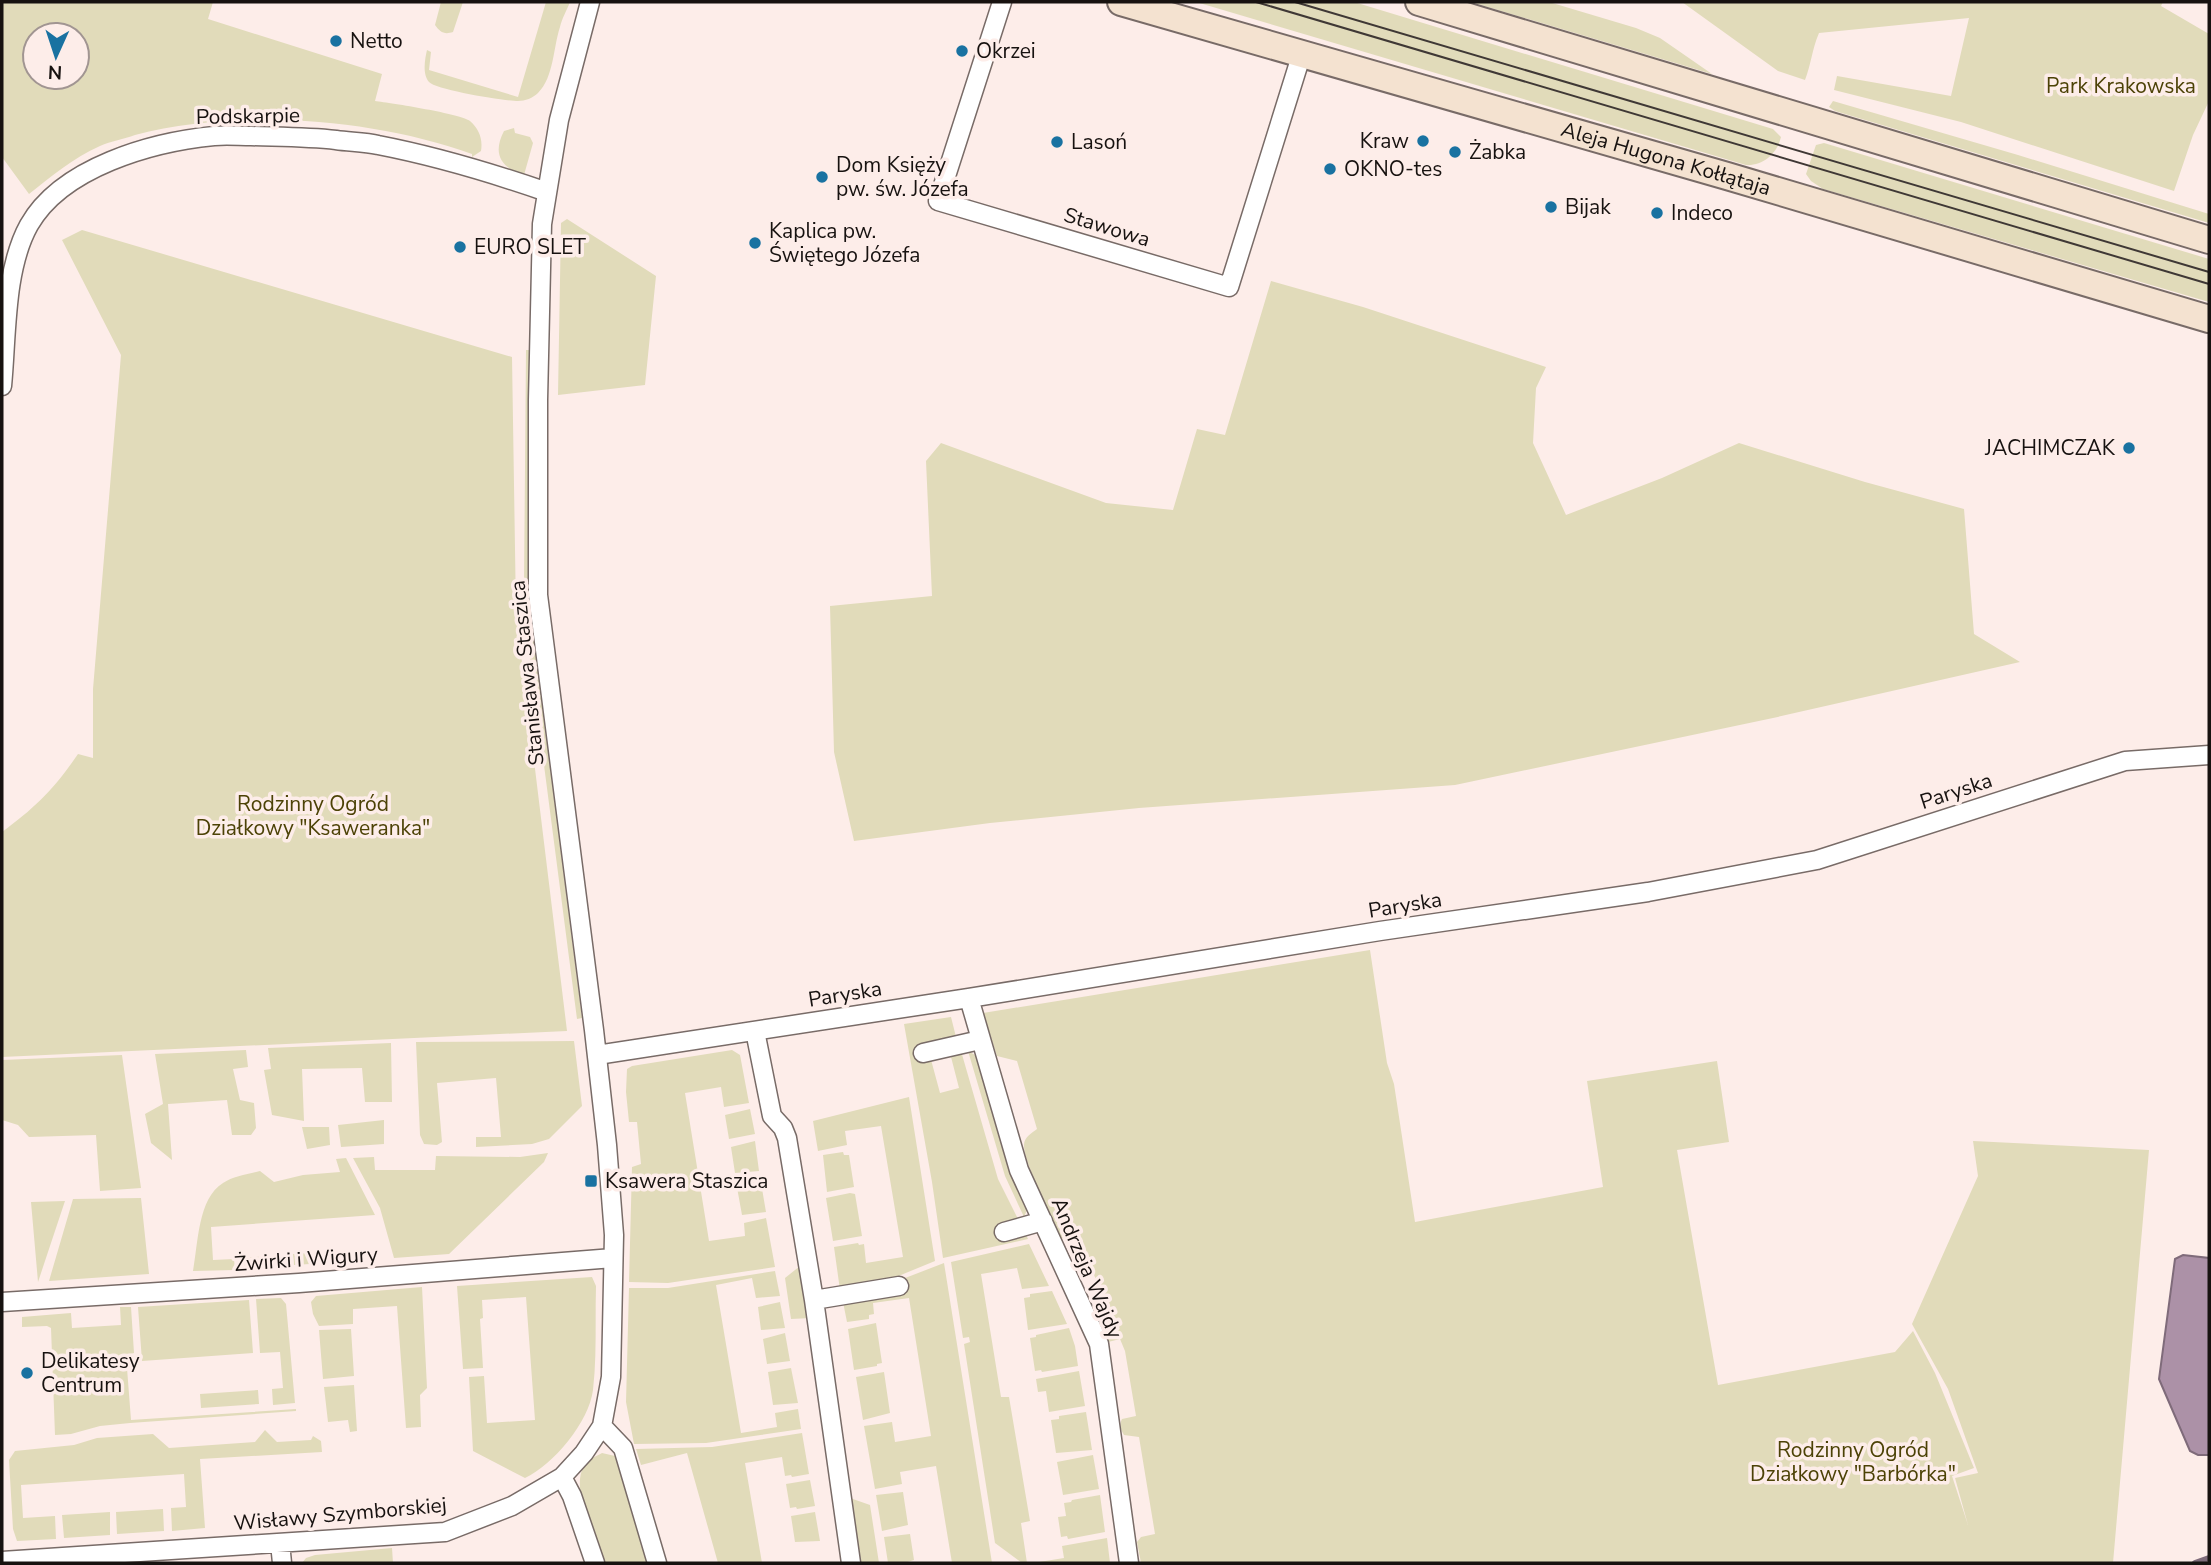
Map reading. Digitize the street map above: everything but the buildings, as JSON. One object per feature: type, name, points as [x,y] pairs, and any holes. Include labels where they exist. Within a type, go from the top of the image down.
[{"type":"main road","name":"Aleja Hugona Kołłątaja","points":[[1121,2],[2209,319]]},
{"type":"main road","points":[[1419,2],[2209,240]]},
{"type":"street","name":"Stanisława Staszica","points":[[590,2],[559,120],[542,224],[538,595],[597,1055],[611,1193],[613,1258]]},
{"type":"street","name":"Stawowa","points":[[1002,2],[938,201],[1229,287],[1302,53]]},
{"type":"street","name":"Podskarpie","points":[[2,386],[5,316],[25,234],[48,201],[94,167],[171,143],[216,136],[303,137],[377,144],[485,172],[547,192]]},
{"type":"street","name":"Paryska","points":[[597,1055],[1380,931],[1648,892],[1817,860],[2124,761],[2209,755]]},
{"type":"street","name":"Andrzeja Wajdy","points":[[969,998],[1019,1170],[1099,1344],[1129,1563]]},
{"type":"street","points":[[755,1031],[772,1116],[783,1128],[787,1138],[814,1300],[851,1563]]},
{"type":"street","points":[[923,1053],[980,1040]]},
{"type":"street","points":[[1004,1231],[1043,1221]]},
{"type":"street","name":"Żwirki i Wigury","points":[[2,1302],[273,1285],[613,1258]]},
{"type":"street","name":"Wisławy Szymborskiej","points":[[2,1561],[444,1532],[512,1506],[562,1477],[584,1453],[602,1426],[611,1377],[613,1258]]},
{"type":"street","points":[[814,1300],[899,1286]]},
{"type":"street","points":[[602,1426],[623,1448],[657,1563]]},
{"type":"street","points":[[562,1477],[572,1496],[595,1563]]},
{"type":"street","points":[[280,1543],[282,1563]]},
{"type":"green space","points":[[2,2],[213,2],[208,19],[382,74],[375,101],[464,118],[476,127],[481,142],[481,151],[472,157],[472,154],[433,142],[349,125],[305,121],[217,122],[175,127],[104,144],[54,174],[29,194],[2,157]]},
{"type":"green space","points":[[441,2],[463,2],[453,32],[442,32],[435,25]]},
{"type":"green space","points":[[546,2],[570,2],[561,24],[547,79],[534,96],[521,101],[500,99],[457,92],[434,85],[427,79],[427,50],[431,52],[429,70],[518,97]]},
{"type":"green space","points":[[1196,2],[1354,2],[1773,129],[1781,137],[1768,158],[1746,165]]},
{"type":"green space","points":[[1471,2],[1549,2],[1636,28],[1660,38],[1712,74]]},
{"type":"green space","name":"Park Krakowska","points":[[1682,2],[2163,2],[2161,6],[2209,34],[2209,101],[2193,135],[2174,191],[1961,122],[1834,90],[1837,76],[1951,96],[1969,18],[1819,33],[1805,80],[1778,71]]},
{"type":"green space","points":[[1833,101],[2209,214],[2209,223],[1835,111],[1829,107]]},
{"type":"green space","points":[[514,128],[515,133],[530,137],[533,143],[524,175],[504,164],[499,153],[500,139],[504,131]]},
{"type":"green space","points":[[1824,143],[2209,259],[2209,302],[1823,189],[1806,174],[1816,145]]},
{"type":"green space","points":[[567,219],[656,276],[645,385],[558,395],[561,223]]},
{"type":"green space","name":"Rodzinny Ogród Działkowy \"Ksaweranka\"","points":[[82,230],[512,357],[516,613],[567,1031],[2,1057],[2,832],[44,797],[78,754],[93,758],[93,689],[121,355],[62,240]]},
{"type":"green space","points":[[1271,281],[1363,307],[1546,367],[1536,388],[1533,443],[1566,515],[1662,478],[1739,443],[1964,509],[1974,634],[2020,662],[1773,718],[1455,785],[1139,808],[990,823],[854,841],[834,752],[830,606],[932,596],[926,461],[941,443],[1106,503],[1173,510],[1197,429],[1225,435]]},
{"type":"green space","points":[[526,350],[529,350],[530,379],[529,586],[524,586]]},
{"type":"green space","points":[[529,603],[582,1018],[577,1019],[528,642],[525,604]]},
{"type":"green space","name":"Rodzinny Ogród Działkowy \"Barbórka\"","points":[[1370,950],[1415,1222],[1603,1187],[1587,1081],[1717,1061],[1729,1142],[1677,1150],[1718,1385],[1895,1352],[1913,1331],[1935,1373],[1974,1468],[1952,1476],[1968,1525],[1955,1478],[1978,1473],[1948,1389],[1912,1324],[1978,1176],[1973,1141],[2149,1150],[2113,1563],[1141,1563],[1137,1542],[1141,1537],[1155,1534],[1139,1437],[1124,1435],[1121,1427],[1122,1419],[1136,1416],[1125,1351],[1120,1339],[1108,1342],[1105,1335],[1116,1328],[1080,1241],[1061,1238],[1033,1177],[1024,1142],[1037,1129],[1017,1061],[997,1056],[983,1013]]},
{"type":"green space","points":[[951,1017],[957,1041],[930,1056],[940,1093],[959,1088],[950,1053],[961,1051],[998,1179],[1028,1239],[943,1258],[904,1024]]},
{"type":"green space","points":[[574,1041],[582,1106],[549,1139],[532,1144],[476,1147],[476,1137],[501,1137],[496,1078],[437,1083],[442,1142],[437,1145],[424,1144],[420,1135],[416,1042]]},
{"type":"green space","points":[[391,1043],[392,1102],[365,1102],[362,1068],[302,1069],[304,1121],[272,1115],[264,1070],[271,1069],[268,1048]]},
{"type":"green space","points":[[246,1050],[248,1067],[233,1069],[240,1100],[254,1103],[256,1128],[251,1135],[232,1135],[227,1100],[168,1104],[172,1160],[151,1143],[145,1114],[163,1104],[155,1054]]},
{"type":"green space","points":[[732,1050],[740,1055],[749,1103],[724,1107],[721,1087],[685,1093],[709,1241],[745,1236],[744,1223],[766,1218],[775,1267],[668,1283],[629,1282],[632,1167],[641,1164],[637,1122],[629,1122],[627,1069]]},
{"type":"green space","points":[[968,1051],[975,1055],[977,1060],[1011,1174],[1027,1210],[1024,1217],[1005,1176]]},
{"type":"green space","points":[[122,1055],[141,1188],[100,1191],[96,1135],[29,1137],[18,1125],[2,1120],[2,1060]]},
{"type":"green space","points":[[909,1097],[935,1261],[896,1277],[896,1281],[840,1290],[834,1247],[864,1244],[866,1263],[903,1257],[881,1126],[845,1131],[847,1145],[818,1151],[813,1121]]},
{"type":"green space","points":[[750,1109],[755,1134],[729,1139],[725,1115]]},
{"type":"green space","points":[[384,1120],[384,1144],[341,1147],[338,1125]]},
{"type":"green space","points":[[302,1127],[329,1127],[330,1145],[307,1149]]},
{"type":"green space","points":[[755,1141],[759,1171],[735,1173],[731,1147]]},
{"type":"green space","points":[[843,1152],[844,1155],[849,1155],[854,1187],[827,1192],[823,1155]]},
{"type":"green space","points":[[548,1153],[544,1162],[449,1254],[394,1258],[380,1208],[353,1158],[374,1157],[375,1170],[435,1170],[436,1156],[520,1157]]},
{"type":"green space","points":[[346,1158],[375,1215],[211,1227],[213,1260],[234,1259],[235,1270],[193,1271],[204,1210],[208,1199],[223,1183],[260,1171],[274,1182],[303,1175],[340,1172],[336,1159]]},
{"type":"green space","points":[[760,1177],[766,1212],[742,1215],[736,1182]]},
{"type":"green space","points":[[855,1194],[862,1236],[833,1241],[826,1198]]},
{"type":"green space","points":[[141,1198],[149,1274],[49,1281],[73,1199]]},
{"type":"green space","points":[[65,1201],[38,1282],[31,1202]]},
{"type":"green space","points":[[1029,1244],[1049,1286],[1022,1289],[1017,1268],[981,1274],[1001,1397],[1009,1397],[1030,1521],[1021,1523],[1027,1563],[1022,1563],[995,1543],[964,1344],[970,1342],[969,1337],[963,1338],[951,1262]]},
{"type":"green space","points":[[341,1251],[342,1262],[294,1265],[293,1254]]},
{"type":"green space","points":[[287,1255],[288,1266],[241,1268],[240,1258]]},
{"type":"green space","points":[[944,1263],[992,1563],[952,1563],[936,1466],[900,1472],[902,1484],[875,1489],[864,1426],[892,1422],[895,1442],[931,1436],[909,1298],[873,1303],[874,1314],[869,1315],[869,1319],[847,1322],[843,1302]]},
{"type":"green space","points":[[800,1266],[811,1318],[791,1319],[785,1278]]},
{"type":"green space","points":[[775,1271],[780,1296],[756,1298],[752,1278],[716,1285],[741,1433],[777,1427],[775,1413],[798,1409],[801,1429],[706,1443],[634,1444],[626,1402],[629,1288],[668,1288]]},
{"type":"green space","points":[[592,1277],[596,1286],[595,1351],[590,1402],[577,1428],[558,1453],[525,1478],[473,1451],[469,1377],[484,1376],[487,1423],[535,1420],[526,1297],[482,1300],[483,1318],[480,1319],[483,1368],[463,1369],[457,1286]]},
{"type":"green space","points":[[422,1287],[427,1388],[420,1395],[421,1427],[406,1428],[397,1306],[353,1309],[353,1324],[319,1326],[311,1302],[316,1296]]},
{"type":"green space","points":[[1052,1291],[1067,1324],[1028,1330],[1024,1298],[1030,1297],[1030,1294]]},
{"type":"green space","points":[[281,1298],[286,1304],[295,1403],[273,1405],[272,1389],[283,1388],[280,1352],[260,1353],[256,1299]]},
{"type":"green space","points":[[249,1300],[253,1353],[142,1361],[138,1307]]},
{"type":"green space","points":[[780,1302],[785,1328],[761,1330],[758,1307]]},
{"type":"green space","points":[[120,1307],[131,1307],[134,1353],[126,1355],[131,1420],[296,1411],[130,1423],[55,1435],[51,1328],[22,1327],[22,1317],[71,1313],[72,1328],[121,1325]]},
{"type":"green space","points":[[876,1323],[882,1363],[854,1370],[848,1329]]},
{"type":"green space","points":[[1069,1328],[1078,1366],[1035,1371],[1030,1338]]},
{"type":"green space","points":[[351,1329],[354,1376],[323,1379],[319,1330]]},
{"type":"green space","points":[[785,1333],[790,1361],[767,1364],[763,1339]]},
{"type":"green space","points":[[791,1368],[798,1403],[773,1405],[768,1372]]},
{"type":"green space","points":[[1079,1371],[1085,1406],[1049,1412],[1046,1391],[1038,1392],[1036,1379]]},
{"type":"green space","points":[[884,1372],[890,1413],[863,1420],[856,1377]]},
{"type":"green space","points":[[354,1385],[357,1431],[350,1432],[348,1420],[328,1422],[324,1387]]},
{"type":"green space","points":[[258,1390],[259,1404],[201,1408],[200,1394]]},
{"type":"green space","points":[[1086,1412],[1092,1450],[1056,1453],[1051,1420],[1059,1419],[1059,1416]]},
{"type":"green space","points":[[265,1430],[277,1442],[311,1440],[313,1436],[321,1441],[322,1452],[200,1459],[205,1528],[172,1531],[171,1508],[186,1507],[184,1474],[21,1485],[23,1518],[55,1516],[56,1539],[17,1541],[13,1529],[9,1460],[15,1451],[74,1445],[97,1438],[153,1434],[169,1448],[255,1442]]},
{"type":"green space","points":[[802,1433],[809,1474],[785,1476],[782,1457],[745,1463],[762,1563],[718,1563],[687,1453],[641,1465],[636,1449],[712,1447]]},
{"type":"green space","points":[[602,1453],[615,1456],[620,1461],[650,1563],[603,1563],[585,1514],[580,1487],[584,1466]]},
{"type":"green space","points":[[1093,1455],[1099,1489],[1063,1495],[1057,1462]]},
{"type":"green space","points":[[810,1480],[815,1506],[790,1508],[786,1484]]},
{"type":"green space","points":[[903,1492],[908,1525],[882,1531],[876,1495]]},
{"type":"green space","points":[[1100,1495],[1105,1532],[1068,1539],[1067,1536],[1061,1537],[1058,1517],[1066,1516],[1064,1503]]},
{"type":"green space","points":[[850,1498],[870,1505],[879,1563],[861,1563]]},
{"type":"green space","points":[[163,1509],[164,1531],[117,1534],[116,1512]]},
{"type":"green space","points":[[110,1512],[110,1535],[64,1538],[62,1515]]},
{"type":"green space","points":[[815,1512],[820,1541],[795,1542],[791,1516]]},
{"type":"green space","points":[[910,1534],[914,1560],[888,1563],[884,1537]]},
{"type":"green space","points":[[1107,1538],[1110,1563],[1033,1563],[1064,1558],[1062,1546]]},
{"type":"green space","points":[[392,1548],[393,1563],[302,1563],[306,1558],[315,1555]]},
{"type":"shaded area","points":[[2183,1255],[2209,1258],[2209,1455],[2198,1455],[2190,1451],[2159,1379],[2175,1259]]},
{"type":"waterway","points":[[2195,1563],[2209,1558]]},
{"type":"tram line","points":[[1256,2],[2209,284]]},
{"type":"tram line","points":[[1295,2],[2209,272]]},
{"type":"place","name":"Netto","points":[[336,41]]},
{"type":"place","name":"Okrzei","points":[[962,51]]},
{"type":"place","name":"Kraw","points":[[1423,141]]},
{"type":"place","name":"Lasoń","points":[[1057,142]]},
{"type":"place","name":"Żabka","points":[[1455,152]]},
{"type":"place","name":"OKNO-tes","points":[[1330,169]]},
{"type":"place","name":"Dom Księży pw. św. Józefa","points":[[822,177]]},
{"type":"place","name":"Bijak","points":[[1551,207]]},
{"type":"place","name":"Indeco","points":[[1657,213]]},
{"type":"place","name":"Kaplica pw. Świętego Józefa","points":[[755,243]]},
{"type":"place","name":"EURO SLET","points":[[460,247]]},
{"type":"place","name":"JACHIMCZAK","points":[[2129,448]]},
{"type":"place","name":"Ksawera Staszica","points":[[591,1181]]},
{"type":"place","name":"Delikatesy Centrum","points":[[27,1373]]}]
